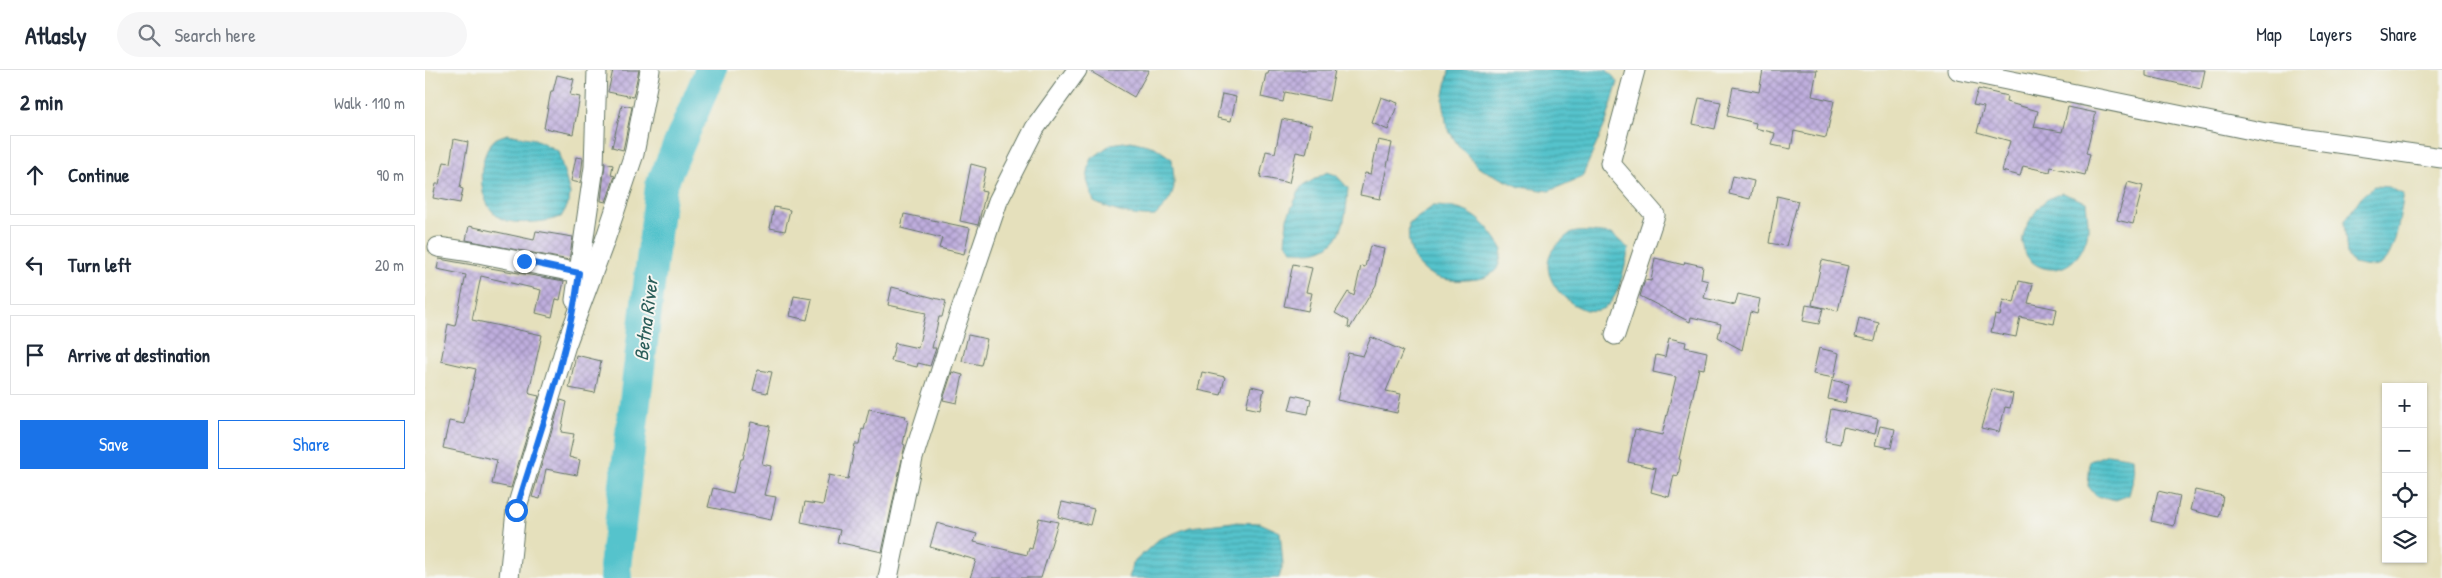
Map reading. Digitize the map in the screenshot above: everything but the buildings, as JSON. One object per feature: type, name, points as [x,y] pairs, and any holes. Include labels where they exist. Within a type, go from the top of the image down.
[{"type":"street","points":[[509,578],[516,510],[566,345],[574,312],[594,167],[597,70]]},
{"type":"street","points":[[566,345],[605,240],[634,154],[650,70]]},
{"type":"street","points":[[887,578],[913,458],[998,202],[1035,128],[1077,70]]},
{"type":"street","points":[[1615,335],[1655,215],[1610,163],[1635,70]]},
{"type":"street","points":[[1958,70],[2266,132],[2442,158]]},
{"type":"street","points":[[438,247],[496,256],[579,273]]},
{"type":"water","points":[[1449,70],[1607,70],[1618,82],[1606,122],[1582,177],[1549,191],[1520,187],[1479,168],[1458,145],[1447,128],[1443,100]]},
{"type":"water","points":[[507,134],[535,139],[558,151],[570,193],[569,203],[561,217],[539,222],[522,223],[500,218],[492,211],[487,203],[481,181],[484,159],[487,149],[493,141]]},
{"type":"water","points":[[1131,141],[1155,147],[1172,159],[1173,190],[1168,202],[1155,216],[1139,216],[1124,213],[1094,202],[1087,180],[1090,160],[1111,144]]},
{"type":"water","points":[[1327,172],[1336,175],[1348,188],[1343,225],[1334,241],[1327,247],[1317,251],[1293,251],[1285,243],[1287,218],[1301,187]]},
{"type":"water","points":[[2374,186],[2389,187],[2404,195],[2394,244],[2390,253],[2380,265],[2370,267],[2353,264],[2347,255],[2344,222],[2361,197]]},
{"type":"water","points":[[2062,193],[2086,202],[2088,226],[2086,240],[2077,257],[2065,266],[2052,269],[2040,267],[2030,259],[2024,249],[2023,235],[2041,205]]},
{"type":"water","points":[[1433,206],[1466,212],[1481,221],[1488,228],[1502,248],[1496,270],[1483,278],[1453,280],[1441,278],[1422,268],[1415,260],[1411,250],[1408,238],[1409,224]]},
{"type":"water","points":[[1574,232],[1612,234],[1629,249],[1616,294],[1607,306],[1596,310],[1583,309],[1571,303],[1560,293],[1552,281],[1548,267],[1550,254],[1566,237]]},
{"type":"water","points":[[2108,454],[2133,458],[2134,476],[2129,495],[2116,500],[2096,496],[2088,486],[2090,461]]},
{"type":"water","points":[[1233,522],[1260,523],[1280,532],[1283,564],[1279,578],[1129,578],[1133,563],[1159,539],[1190,527]]},
{"type":"waterway","name":"Betna River","points":[[616,578],[615,567],[661,186],[711,70]]},
{"type":"route","points":[[516,510],[566,345],[574,312],[579,273],[524,261]]}]
